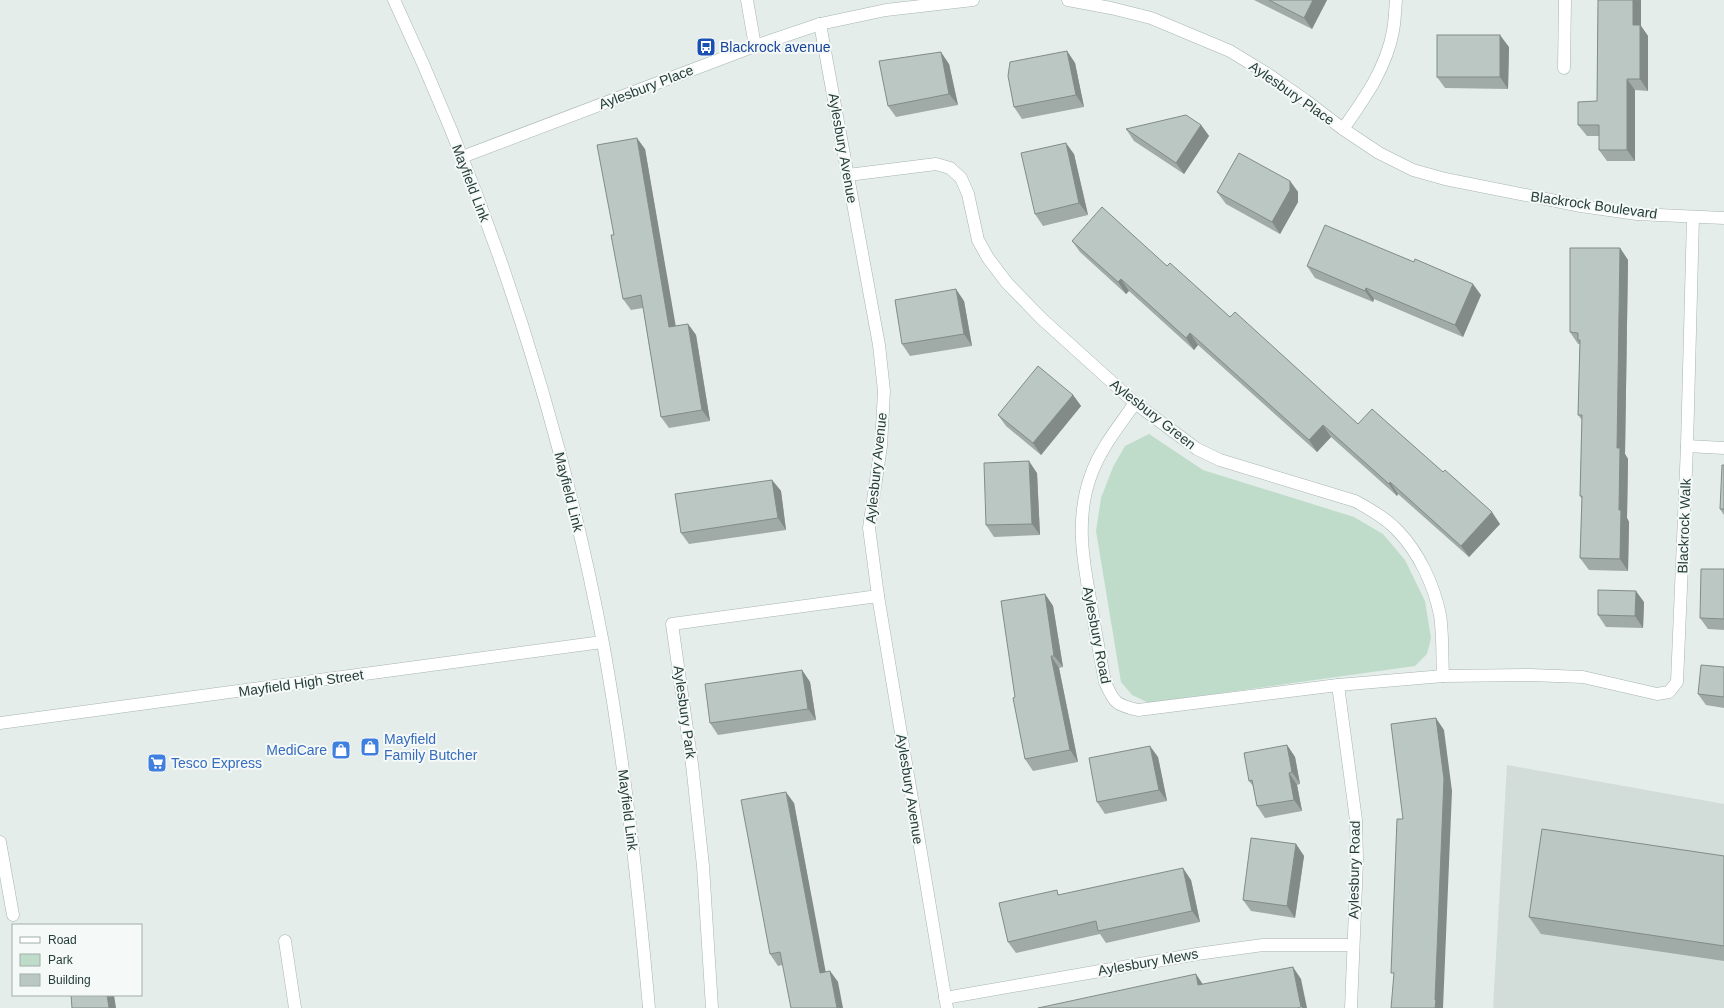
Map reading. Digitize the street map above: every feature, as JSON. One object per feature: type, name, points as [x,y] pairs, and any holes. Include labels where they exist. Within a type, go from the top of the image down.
[{"type":"street","name":"Mayfield Link","points":[[394,0],[462,156],[528,344],[556,440],[602,642],[627,793],[650,1008]]},
{"type":"street","points":[[747,0],[755,46]]},
{"type":"street","name":"Aylesbury Place","points":[[462,156],[755,46],[820,24],[886,10],[974,0]]},
{"type":"street","name":"Aylesbury Place","points":[[1068,0],[1111,8],[1151,18],[1230,51],[1286,86],[1343,130],[1379,153],[1413,170],[1445,179],[1512,193]]},
{"type":"street","points":[[1343,130],[1372,88],[1386,59],[1393,31],[1396,0]]},
{"type":"street","points":[[1564,68],[1565,0]]},
{"type":"street","name":"Aylesbury Avenue","points":[[820,24],[879,345],[884,391],[881,446],[869,528],[878,596],[946,1003]]},
{"type":"street","name":"Aylesbury Green","points":[[848,174],[936,164],[950,168],[961,178],[968,194],[978,240],[988,258],[1007,283],[1042,319],[1135,403],[1197,449],[1220,460],[1355,501],[1375,512],[1397,530],[1415,551],[1430,581],[1440,615],[1443,676]]},
{"type":"street","name":"Blackrock Boulevard","points":[[1512,193],[1581,206],[1637,214],[1724,218]]},
{"type":"street","name":"Blackrock Walk","points":[[1530,675],[1583,677],[1657,694],[1669,692],[1677,682],[1687,446],[1693,217]]},
{"type":"street","name":"Aylesbury Road","points":[[1135,403],[1108,442],[1091,475],[1083,506],[1081,526],[1082,559],[1105,682],[1111,696],[1120,706],[1138,710],[1338,685],[1443,676],[1530,675]]},
{"type":"street","points":[[1687,446],[1724,448]]},
{"type":"street","name":"Aylesbury Park","points":[[712,1008],[702,850],[692,764],[672,624],[878,596]]},
{"type":"street","name":"Mayfield High Street","points":[[0,723],[602,642]]},
{"type":"street","name":"Aylesbury Road","points":[[1338,685],[1356,820],[1357,861],[1351,1008]]},
{"type":"street","points":[[0,842],[13,915]]},
{"type":"street","points":[[285,941],[295,1008]]},
{"type":"street","name":"Aylesbury Mews","points":[[946,1003],[1197,954],[1263,945],[1353,945]]},
{"type":"shaded area","points":[[1507,765],[1724,804],[1724,1008],[1493,1008]]},
{"type":"green space","points":[[1149,434],[1203,470],[1354,517],[1383,534],[1405,560],[1425,601],[1431,638],[1427,654],[1415,666],[1149,703],[1132,695],[1121,682],[1096,531],[1101,498],[1113,467],[1125,446]]},
{"type":"building","points":[[1269,0],[1313,0],[1304,18]]},
{"type":"building","points":[[1598,0],[1633,0],[1633,25],[1640,25],[1640,79],[1627,79],[1627,150],[1599,150],[1599,125],[1578,125],[1578,102],[1597,101]]},
{"type":"building","points":[[1437,35],[1500,35],[1500,77],[1437,77]]},
{"type":"building","points":[[1067,51],[1076,95],[1014,107],[1008,76],[1010,62]]},
{"type":"building","points":[[941,52],[949,94],[888,106],[879,61]]},
{"type":"building","points":[[1186,115],[1201,125],[1176,163],[1126,129]]},
{"type":"building","points":[[637,138],[669,327],[688,324],[702,410],[661,417],[641,295],[623,299],[611,235],[614,235],[597,145]]},
{"type":"building","points":[[1066,143],[1079,203],[1035,214],[1021,153]]},
{"type":"building","points":[[1239,153],[1290,181],[1290,190],[1272,222],[1217,192]]},
{"type":"building","points":[[1102,207],[1167,266],[1170,263],[1230,317],[1235,312],[1358,424],[1372,409],[1443,472],[1445,470],[1492,512],[1461,546],[1390,482],[1389,484],[1323,425],[1309,440],[1190,333],[1186,338],[1121,279],[1118,282],[1072,241]]},
{"type":"building","points":[[1325,225],[1414,262],[1415,259],[1473,284],[1455,325],[1366,288],[1365,291],[1307,266]]},
{"type":"building","points":[[1570,248],[1620,248],[1617,448],[1620,448],[1620,559],[1580,558],[1582,415],[1578,415],[1580,340],[1578,340],[1578,333],[1570,332]]},
{"type":"building","points":[[956,289],[964,334],[902,344],[895,300]]},
{"type":"building","points":[[1038,366],[1073,395],[1033,443],[998,415]]},
{"type":"building","points":[[1029,461],[1032,524],[986,525],[984,463]]},
{"type":"building","points":[[1722,465],[1724,465],[1724,509],[1720,509]]},
{"type":"building","points":[[772,480],[778,518],[681,533],[675,494]]},
{"type":"building","points":[[1701,569],[1724,569],[1724,619],[1700,618]]},
{"type":"building","points":[[1598,590],[1636,591],[1635,616],[1598,615]]},
{"type":"building","points":[[1045,594],[1054,656],[1051,656],[1070,750],[1025,759],[1013,698],[1015,697],[1001,601]]},
{"type":"building","points":[[1701,665],[1724,667],[1724,697],[1698,694]]},
{"type":"building","points":[[802,670],[808,709],[710,723],[705,684]]},
{"type":"building","points":[[1436,718],[1444,779],[1435,1008],[1391,1008],[1394,973],[1391,973],[1397,819],[1403,819],[1391,724]]},
{"type":"building","points":[[1287,745],[1292,772],[1289,773],[1294,800],[1257,806],[1252,780],[1249,781],[1244,753]]},
{"type":"building","points":[[1150,746],[1159,790],[1097,802],[1089,758]]},
{"type":"building","points":[[786,792],[820,973],[830,971],[837,1008],[791,1008],[780,952],[770,954],[741,800]]},
{"type":"building","points":[[1542,829],[1724,856],[1724,946],[1529,917]]},
{"type":"building","points":[[1251,838],[1296,844],[1287,906],[1243,900]]},
{"type":"building","points":[[1183,868],[1192,911],[1098,931],[1096,921],[1008,942],[999,903],[1057,890],[1058,895]]},
{"type":"building","points":[[1293,967],[1301,1007],[1297,1008],[1038,1008],[1196,974],[1198,985]]},
{"type":"building","points":[[71,996],[107,996],[109,1008],[72,1008]]},
{"type":"place","name":"Blackrock avenue","points":[[706,47]]},
{"type":"place","name":"Mayfield Family Butcher","points":[[370,747]]},
{"type":"place","name":"MediCare","points":[[341,750]]},
{"type":"place","name":"Tesco Express","points":[[157,763]]}]
